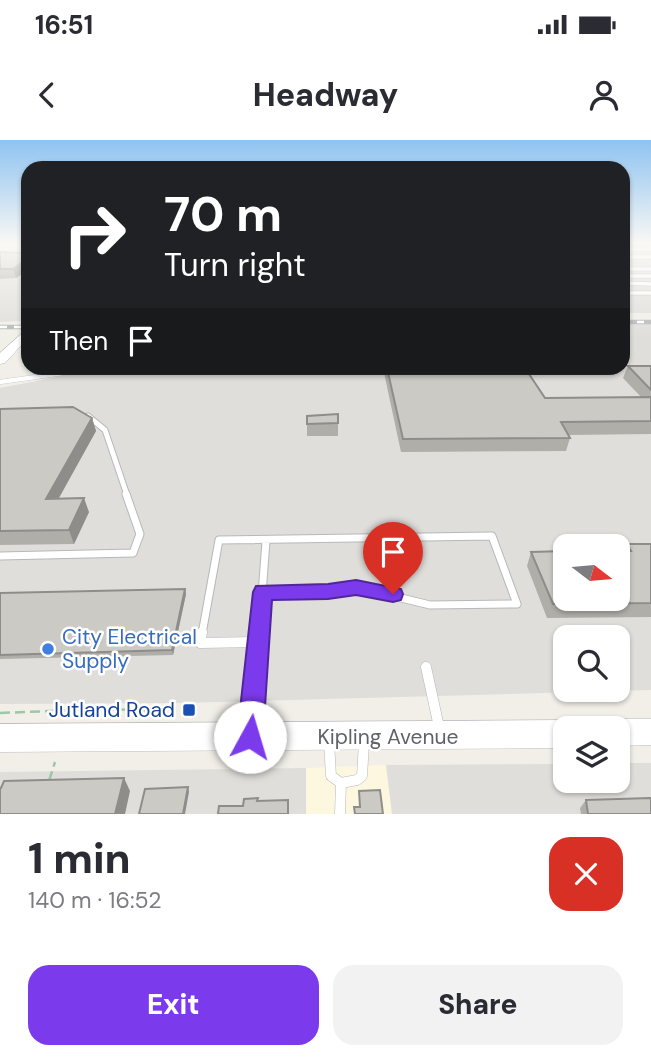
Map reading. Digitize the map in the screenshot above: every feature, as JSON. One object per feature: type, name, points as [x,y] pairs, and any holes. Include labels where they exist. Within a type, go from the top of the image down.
[{"type":"main road","points":[[0,360],[21,338]]},
{"type":"main road","points":[[630,733],[651,732]]},
{"type":"main road","name":"Kipling Avenue","points":[[3,734],[250,737],[553,734]]},
{"type":"lane","points":[[630,276],[651,276]]},
{"type":"lane","points":[[630,283],[651,284]]},
{"type":"lane","points":[[630,293],[651,293]]},
{"type":"lane","points":[[0,382],[46,375]]},
{"type":"lane","points":[[0,556],[134,553],[140,534],[105,430],[85,414]]},
{"type":"lane","points":[[258,642],[200,643],[219,540],[492,536],[517,604],[430,604],[356,587],[328,592],[263,592]]},
{"type":"lane","points":[[250,737],[266,541]]},
{"type":"lane","points":[[426,667],[441,737]]},
{"type":"lane","points":[[329,737],[331,776],[341,783],[357,780],[362,776],[364,737]]},
{"type":"lane","points":[[340,814],[341,783]]},
{"type":"path","points":[[3,734],[103,709],[167,711]]},
{"type":"path","points":[[46,787],[55,762]]},
{"type":"shaded area","points":[[0,275],[21,275],[21,321],[0,322]]},
{"type":"shaded area","points":[[630,275],[651,275],[651,313],[630,313]]},
{"type":"shaded area","points":[[630,324],[651,324],[651,690],[630,691],[630,625],[553,625],[553,693],[179,703],[0,704],[0,388],[68,375],[630,375]]},
{"type":"shaded area","points":[[630,763],[651,763],[651,814],[392,814],[386,765],[553,764],[553,793],[630,793]]},
{"type":"shaded area","points":[[386,765],[392,814],[306,814],[306,768]]},
{"type":"shaded area","points":[[306,768],[306,814],[0,814],[0,772]]},
{"type":"building","points":[[630,366],[651,366],[651,390],[630,368]]},
{"type":"building","points":[[389,375],[530,375],[545,398],[651,397],[651,421],[561,422],[570,438],[403,439]]},
{"type":"building","points":[[73,407],[92,418],[46,499],[84,498],[69,530],[0,531],[0,409]]},
{"type":"building","points":[[338,414],[338,423],[307,424],[307,416]]},
{"type":"building","points":[[630,544],[651,544],[651,603],[630,603]]},
{"type":"building","points":[[553,551],[553,604],[531,552]]},
{"type":"building","points":[[185,589],[172,650],[0,655],[0,593]]},
{"type":"building","points":[[124,778],[115,814],[0,814],[0,788],[4,781]]},
{"type":"building","points":[[188,787],[183,814],[139,814],[145,789]]},
{"type":"building","points":[[380,790],[383,814],[355,814],[354,807],[360,807],[359,791]]},
{"type":"building","points":[[258,798],[257,801],[288,800],[288,814],[218,814],[219,806],[243,806],[244,799]]},
{"type":"building","points":[[651,798],[651,814],[588,814],[586,800]]},
{"type":"railway","points":[[630,322],[651,322]]},
{"type":"railway","points":[[0,327],[21,327]]},
{"type":"place","name":"City Electrical Supply","points":[[48,649]]},
{"type":"place","name":"Jutland Road","points":[[189,710]]},
{"type":"route","points":[[250,737],[263,592],[328,592],[356,587],[393,594]]}]
